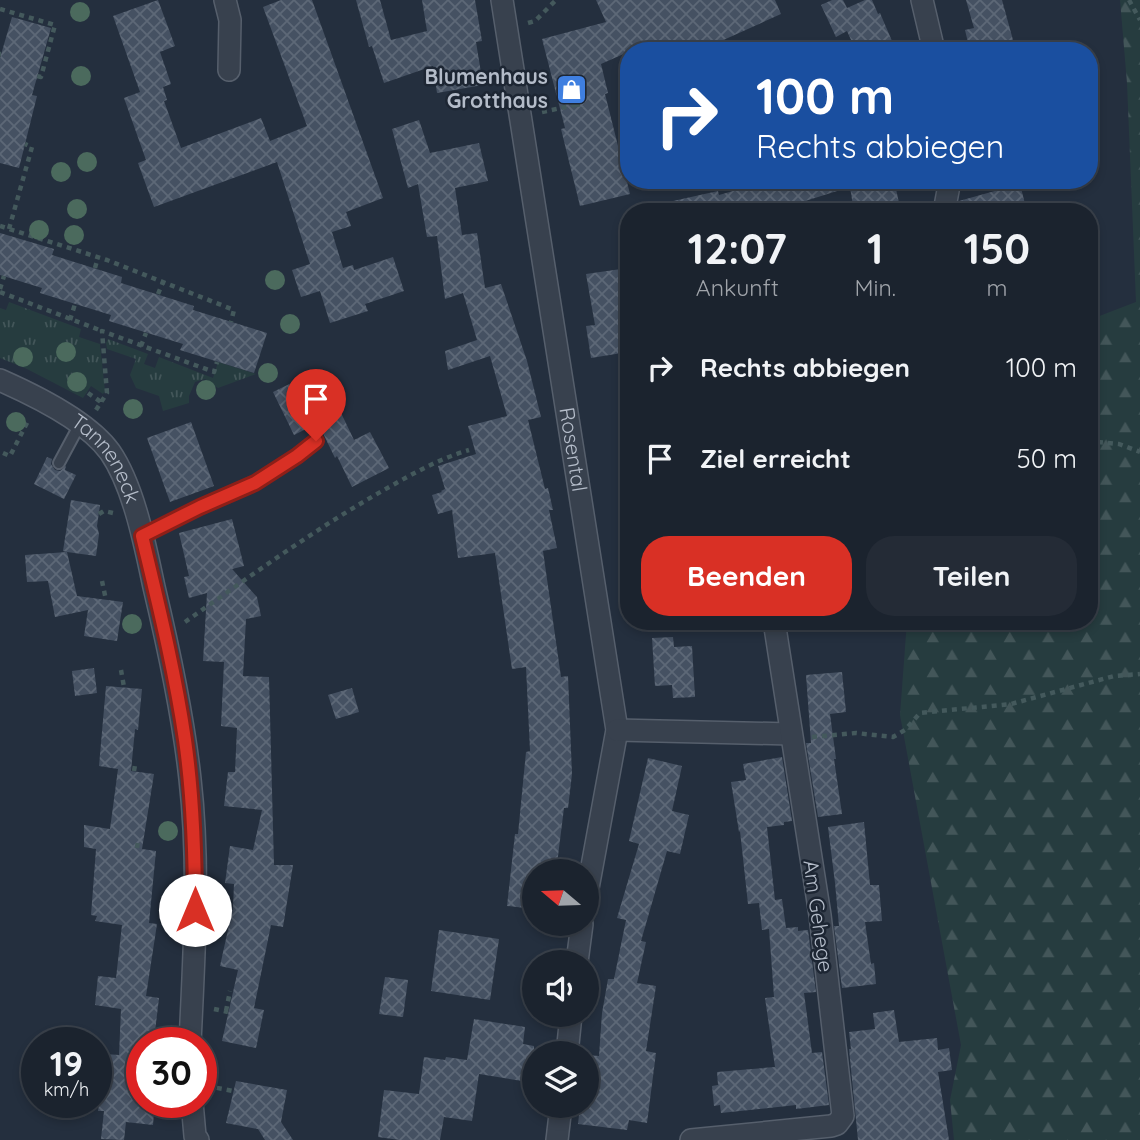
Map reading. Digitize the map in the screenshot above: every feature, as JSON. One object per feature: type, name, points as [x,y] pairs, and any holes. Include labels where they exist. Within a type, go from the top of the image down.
[{"type":"street","points":[[225,0],[230,20],[229,70]]},
{"type":"street","name":"Rosental","points":[[502,0],[617,730],[593,859]]},
{"type":"street","points":[[922,0],[932,42]]},
{"type":"street","name":"Tanneneck","points":[[0,380],[57,408],[88,417],[98,439],[110,452],[125,481],[142,536],[166,636],[190,779],[195,891],[191,1027]]},
{"type":"street","points":[[617,730],[791,734],[775,630]]},
{"type":"street","name":"Am Gehege","points":[[691,1140],[831,1126],[840,1122],[843,1116],[820,915],[791,734]]},
{"type":"street","points":[[193,1118],[195,1136],[198,1140]]},
{"type":"street","points":[[557,1140],[560,1118]]},
{"type":"lane","points":[[59,463],[88,417]]},
{"type":"lane","points":[[142,536],[255,483],[316,441]]},
{"type":"path","points":[[507,29],[535,21],[556,0]]},
{"type":"path","points":[[1129,0],[1140,20]]},
{"type":"path","points":[[0,9],[55,25],[40,77],[37,76]]},
{"type":"path","points":[[521,116],[575,104],[581,104],[582,108]]},
{"type":"path","points":[[9,229],[32,147],[25,145]]},
{"type":"path","points":[[0,226],[33,240],[98,257],[234,310],[231,322]]},
{"type":"path","points":[[94,268],[98,257]]},
{"type":"path","points":[[4,276],[0,290],[70,320],[214,372],[217,362]]},
{"type":"path","points":[[158,294],[163,282]]},
{"type":"path","points":[[70,320],[75,304]]},
{"type":"path","points":[[88,417],[107,393],[102,331]]},
{"type":"path","points":[[141,346],[145,332]]},
{"type":"path","points":[[88,393],[101,402]]},
{"type":"path","points":[[3,453],[10,456],[28,421]]},
{"type":"path","points":[[1098,442],[1119,444],[1140,452]]},
{"type":"path","points":[[179,626],[287,550],[367,499],[430,465],[468,450]]},
{"type":"path","points":[[102,582],[106,600]]},
{"type":"path","points":[[121,670],[124,687]]},
{"type":"path","points":[[834,734],[863,733],[893,737],[905,730],[920,713],[1012,704],[1114,676],[1140,674]]},
{"type":"path","points":[[137,848],[138,841]]},
{"type":"path","points":[[216,1009],[227,1012],[230,991]]},
{"type":"path","points":[[217,1088],[233,1091]]},
{"type":"green space","points":[[1120,0],[1140,0],[1140,1140],[954,1140],[950,1100],[961,1045],[900,715],[906,630],[1098,630],[1098,317],[1136,302],[1127,83]]},
{"type":"green space","points":[[9,302],[81,329],[79,337],[100,344],[105,391],[103,394],[91,386],[83,398],[0,358],[0,308],[6,310]]},
{"type":"green space","points":[[108,339],[148,354],[144,364],[155,368],[159,357],[213,378],[218,362],[256,374],[218,388],[205,379],[195,382],[189,403],[163,411],[159,396],[136,388],[130,375],[136,359],[107,349]]},
{"type":"building","points":[[158,0],[175,46],[160,52],[171,84],[163,87],[167,100],[164,101],[181,148],[261,118],[270,141],[307,126],[263,7],[281,0],[312,0],[383,198],[346,212],[351,226],[332,232],[343,268],[353,265],[354,270],[393,257],[404,291],[365,304],[368,311],[330,323],[320,291],[301,297],[292,270],[310,264],[277,162],[154,207],[138,163],[146,160],[124,98],[140,92],[113,16]]},
{"type":"building","points":[[356,0],[380,0],[391,40],[427,31],[422,0],[475,0],[482,41],[476,42],[483,85],[437,93],[433,66],[384,83],[372,46],[369,47]]},
{"type":"building","points":[[596,0],[775,0],[781,14],[719,42],[620,42],[620,56],[601,64],[608,93],[605,94],[620,154],[620,189],[629,189],[630,194],[580,206],[561,129],[565,128],[542,39],[606,22]]},
{"type":"building","points":[[832,0],[843,0],[847,8],[865,0],[872,0],[892,41],[852,42],[847,31],[836,37],[821,5]]},
{"type":"building","points":[[966,0],[1002,0],[1014,42],[968,42],[965,30],[974,28]]},
{"type":"building","points":[[12,17],[51,28],[32,95],[37,96],[19,168],[0,163],[0,58]]},
{"type":"building","points":[[419,120],[430,153],[479,143],[488,181],[455,188],[462,235],[477,233],[485,288],[501,284],[527,361],[541,417],[528,420],[553,510],[549,510],[557,548],[543,551],[561,677],[568,676],[572,774],[568,808],[564,808],[558,859],[522,859],[522,908],[507,906],[515,834],[518,834],[526,752],[530,751],[526,667],[512,669],[495,553],[458,558],[452,510],[438,514],[432,495],[445,489],[438,466],[476,454],[468,426],[507,416],[490,356],[448,370],[445,351],[477,340],[463,293],[445,299],[437,236],[427,237],[418,184],[408,188],[392,129]]},
{"type":"building","points":[[740,189],[844,189],[799,203],[664,203],[718,191],[719,195]]},
{"type":"building","points":[[850,189],[896,189],[899,203],[853,203]]},
{"type":"building","points":[[1002,189],[1021,189],[1025,203],[959,203]]},
{"type":"building","points":[[0,233],[54,249],[52,255],[122,277],[121,283],[194,306],[193,310],[267,333],[254,373],[180,350],[183,344],[109,321],[111,315],[40,293],[42,288],[0,275]]},
{"type":"building","points":[[620,269],[620,353],[591,358],[586,326],[595,325],[586,274]]},
{"type":"building","points":[[320,369],[354,440],[370,432],[389,468],[352,487],[318,423],[294,435],[273,392]]},
{"type":"building","points":[[191,422],[214,486],[170,502],[147,438]]},
{"type":"building","points":[[47,457],[52,459],[51,464],[55,470],[60,471],[66,466],[65,470],[76,475],[64,499],[34,484]]},
{"type":"building","points":[[71,500],[100,505],[96,556],[63,551]]},
{"type":"building","points":[[232,519],[244,566],[232,569],[257,597],[261,616],[246,619],[243,676],[269,677],[274,865],[293,865],[283,927],[271,925],[254,1008],[264,1010],[256,1048],[222,1041],[238,970],[220,966],[233,907],[234,884],[225,883],[230,846],[253,850],[262,810],[224,806],[228,772],[235,772],[237,728],[221,726],[224,662],[203,661],[207,593],[189,598],[184,577],[189,576],[179,533]]},
{"type":"building","points":[[67,552],[77,596],[123,602],[117,641],[84,636],[88,610],[55,617],[48,581],[27,582],[25,555]]},
{"type":"building","points":[[673,637],[674,647],[692,646],[695,697],[673,698],[672,685],[655,686],[652,638]]},
{"type":"building","points":[[94,668],[97,693],[75,696],[72,671]]},
{"type":"building","points":[[842,672],[846,712],[830,714],[842,814],[818,817],[806,743],[811,743],[806,675]]},
{"type":"building","points":[[106,686],[142,689],[131,771],[154,774],[142,849],[156,851],[149,923],[157,924],[146,996],[159,998],[156,1027],[126,1027],[126,1118],[154,1118],[153,1125],[126,1122],[124,1140],[101,1139],[103,1118],[112,1118],[112,1054],[119,1055],[121,1009],[95,1005],[98,976],[116,978],[122,925],[95,921],[97,916],[91,915],[96,849],[84,847],[84,825],[110,829],[118,769],[99,766]]},
{"type":"building","points":[[352,688],[359,712],[336,719],[328,695]]},
{"type":"building","points":[[782,757],[792,821],[767,827],[775,900],[782,899],[786,928],[808,930],[816,992],[804,993],[812,1053],[822,1052],[829,1105],[796,1109],[796,1105],[721,1113],[720,1105],[714,1106],[712,1086],[718,1085],[717,1072],[775,1067],[765,998],[774,997],[769,929],[762,930],[759,903],[748,904],[740,831],[731,782],[746,780],[743,764]]},
{"type":"building","points":[[648,758],[682,766],[672,811],[689,815],[680,854],[667,851],[641,941],[646,942],[637,983],[656,986],[646,1051],[656,1053],[647,1123],[629,1120],[627,1130],[578,1124],[579,1118],[599,1118],[602,1013],[608,979],[614,979],[626,920],[617,918],[639,844],[629,841]]},
{"type":"building","points":[[864,822],[870,885],[879,885],[882,921],[865,922],[876,984],[842,988],[834,926],[839,926],[828,827]]},
{"type":"building","points":[[439,930],[499,939],[490,1000],[431,991]]},
{"type":"building","points":[[385,977],[408,980],[403,1017],[379,1014]]},
{"type":"building","points":[[894,1010],[899,1042],[937,1038],[938,1050],[949,1048],[952,1070],[938,1072],[949,1140],[858,1140],[849,1032],[875,1029],[873,1013]]},
{"type":"building","points":[[474,1019],[525,1027],[522,1041],[522,1081],[479,1074],[472,1121],[444,1117],[440,1140],[378,1137],[384,1090],[419,1094],[424,1057],[467,1060]]},
{"type":"building","points":[[236,1081],[287,1090],[281,1122],[293,1140],[265,1140],[258,1129],[226,1123]]},
{"type":"place","name":"Blumenhaus Grotthaus","points":[[571,89]]},
{"type":"route","points":[[195,910],[193,820],[185,738],[166,636],[142,536],[255,483],[316,441]]}]
